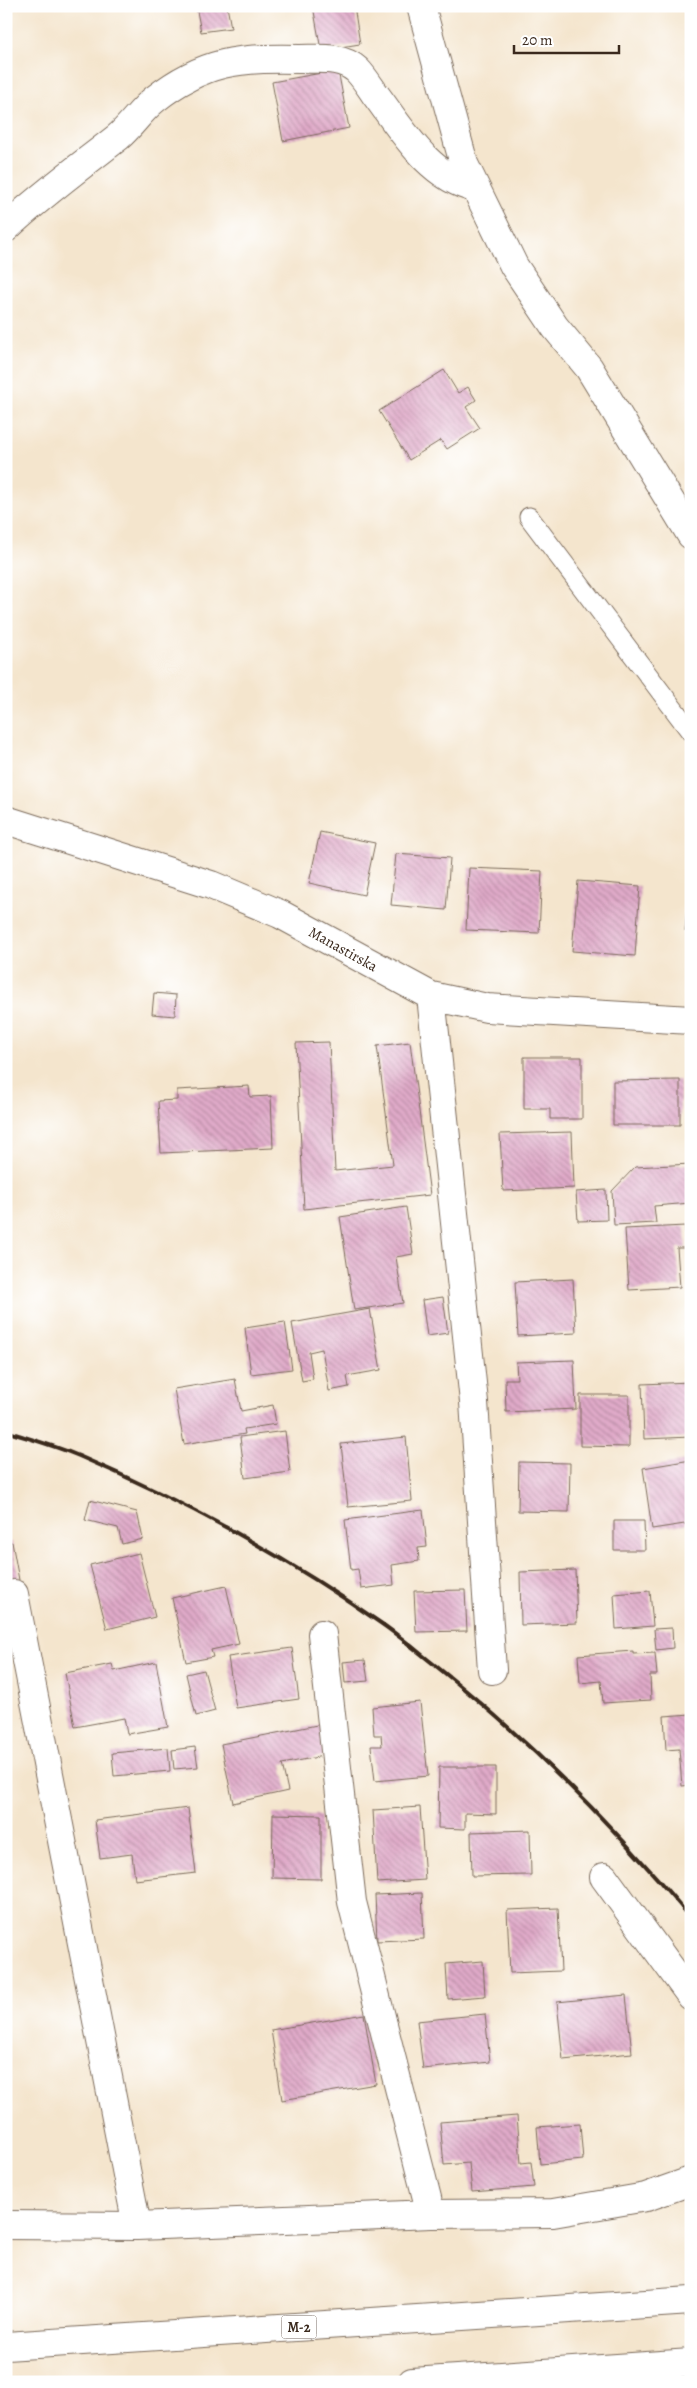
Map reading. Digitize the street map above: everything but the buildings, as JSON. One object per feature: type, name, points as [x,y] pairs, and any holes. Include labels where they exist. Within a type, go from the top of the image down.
[{"type":"street","points":[[420,6],[464,164],[514,266],[555,327],[589,368],[691,535]]},
{"type":"street","points":[[6,228],[28,208],[122,133],[153,100],[184,79],[217,64],[257,58],[344,60],[358,71],[415,147],[441,174],[459,184],[475,188]]},
{"type":"street","name":"Manastirska","points":[[6,820],[211,885],[280,914],[432,996],[487,1008],[691,1020]]},
{"type":"street","points":[[432,996],[474,1402],[492,1670]]},
{"type":"street","points":[[14,1594],[137,2226]]},
{"type":"street","points":[[322,1634],[352,1902],[431,2214]]},
{"type":"street","points":[[604,1877],[691,1996]]},
{"type":"street","points":[[6,2225],[137,2226],[431,2214],[553,2213],[646,2197],[691,2181]]},
{"type":"street","name":"M-2","points":[[6,2346],[691,2301]]},
{"type":"street","points":[[412,2382],[691,2363]]},
{"type":"lane","points":[[529,517],[691,732]]},
{"type":"railway","points":[[6,1431],[79,1456],[118,1473],[235,1532],[310,1576],[389,1629],[471,1695],[538,1754],[632,1850],[691,1918]]}]
